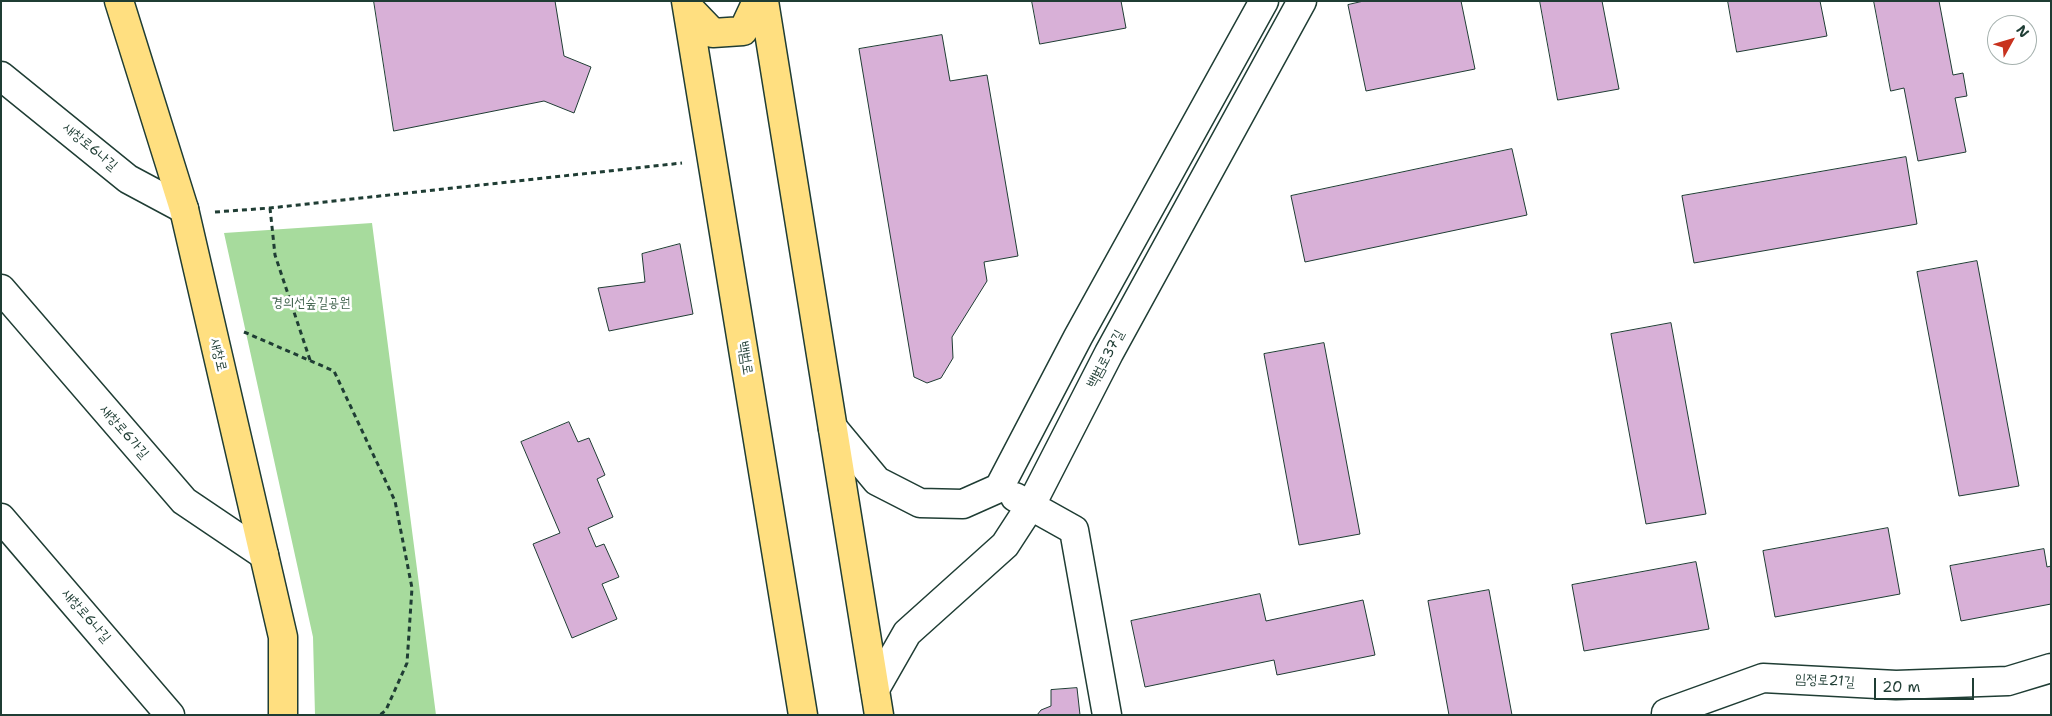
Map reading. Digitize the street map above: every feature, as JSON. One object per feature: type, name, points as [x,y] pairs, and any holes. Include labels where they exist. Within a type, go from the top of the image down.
[{"type":"main road","name":"새창로","points":[[119,1],[184,211],[284,637],[283,715]]},
{"type":"main road","points":[[687,4],[713,33],[743,31],[757,1]]},
{"type":"main road","points":[[764,1],[877,702]]},
{"type":"main road","name":"백범로","points":[[687,4],[803,715]]},
{"type":"street","points":[[833,428],[877,481],[920,503],[963,504],[999,488],[1078,337],[1264,1]]},
{"type":"street","name":"백범로37길","points":[[877,702],[907,633],[1004,545],[1031,505],[1113,344],[1302,1]]},
{"type":"street","name":"새창로6나길","points":[[1,76],[128,178],[184,211]]},
{"type":"street","name":"새창로6가길","points":[[1,290],[184,501],[264,555]]},
{"type":"street","points":[[999,488],[1074,530],[1108,715]]},
{"type":"street","name":"새창로6나길","points":[[1,518],[170,715]]},
{"type":"street","name":"임정로21길","points":[[1666,715],[1666,713],[1763,678],[1896,686],[2008,681],[2051,668]]},
{"type":"path","points":[[184,211],[270,208],[713,160]]},
{"type":"path","points":[[270,208],[276,255],[310,360]]},
{"type":"path","points":[[209,316],[334,371],[395,501],[412,588],[407,663],[386,710],[380,715]]},
{"type":"green space","name":"경의선숲길공원","points":[[372,223],[436,715],[315,715],[313,637],[224,233]]},
{"type":"building","points":[[374,1],[555,1],[564,56],[591,67],[574,113],[544,101],[394,131]]},
{"type":"building","points":[[1032,1],[1121,1],[1126,28],[1040,44]]},
{"type":"building","points":[[1364,1],[1461,1],[1475,69],[1366,91],[1348,5]]},
{"type":"building","points":[[1540,1],[1602,1],[1619,89],[1558,100]]},
{"type":"building","points":[[1728,1],[1820,1],[1827,36],[1737,52]]},
{"type":"building","points":[[1874,1],[1939,1],[1953,75],[1963,73],[1967,96],[1955,98],[1966,152],[1918,161],[1904,88],[1891,91]]},
{"type":"building","points":[[942,35],[950,81],[987,75],[1018,256],[984,262],[987,281],[952,337],[953,358],[941,378],[927,383],[914,377],[859,49]]},
{"type":"building","points":[[1512,149],[1527,215],[1305,262],[1291,196]]},
{"type":"building","points":[[1906,157],[1917,224],[1694,263],[1682,196]]},
{"type":"building","points":[[680,244],[693,314],[609,331],[598,288],[645,282],[642,254]]},
{"type":"building","points":[[1977,261],[2019,486],[1959,496],[1917,272]]},
{"type":"building","points":[[1671,323],[1706,514],[1646,524],[1611,334]]},
{"type":"building","points":[[1324,343],[1360,534],[1299,545],[1264,354]]},
{"type":"building","points":[[569,422],[578,442],[589,438],[605,475],[597,479],[613,517],[588,528],[596,547],[604,544],[619,577],[602,584],[617,619],[572,638],[533,544],[560,533],[521,442]]},
{"type":"building","points":[[1888,528],[1900,594],[1775,617],[1763,551]]},
{"type":"building","points":[[2044,549],[2047,567],[2051,566],[2051,604],[1961,621],[1950,566]]},
{"type":"building","points":[[1696,562],[1709,629],[1584,651],[1572,585]]},
{"type":"building","points":[[1489,590],[1512,715],[1449,715],[1428,601]]},
{"type":"building","points":[[1260,594],[1266,621],[1363,600],[1375,655],[1277,675],[1274,660],[1145,687],[1131,621]]},
{"type":"building","points":[[1077,688],[1080,715],[1037,715],[1041,710],[1051,706],[1051,690]]}]
